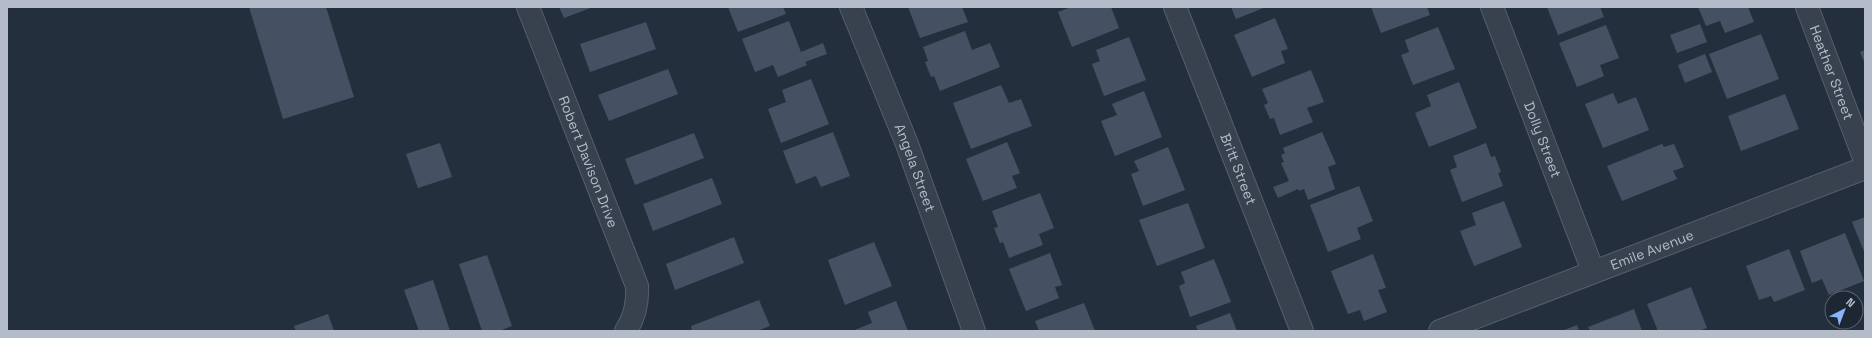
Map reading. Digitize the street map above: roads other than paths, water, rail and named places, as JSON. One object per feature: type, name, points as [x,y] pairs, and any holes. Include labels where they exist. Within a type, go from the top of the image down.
[{"type":"street","name":"Robert Davison Drive","points":[[528,7],[637,286],[638,300],[630,325]]},
{"type":"street","name":"Angela Street","points":[[851,7],[907,144],[974,331]]},
{"type":"street","name":"Britt Street","points":[[1175,7],[1302,331]]},
{"type":"street","name":"Dolly Street","points":[[1492,7],[1593,272]]},
{"type":"street","name":"Heather Street","points":[[1807,7],[1865,160]]},
{"type":"street","name":"Emile Avenue","points":[[1440,331],[1865,168]]}]
